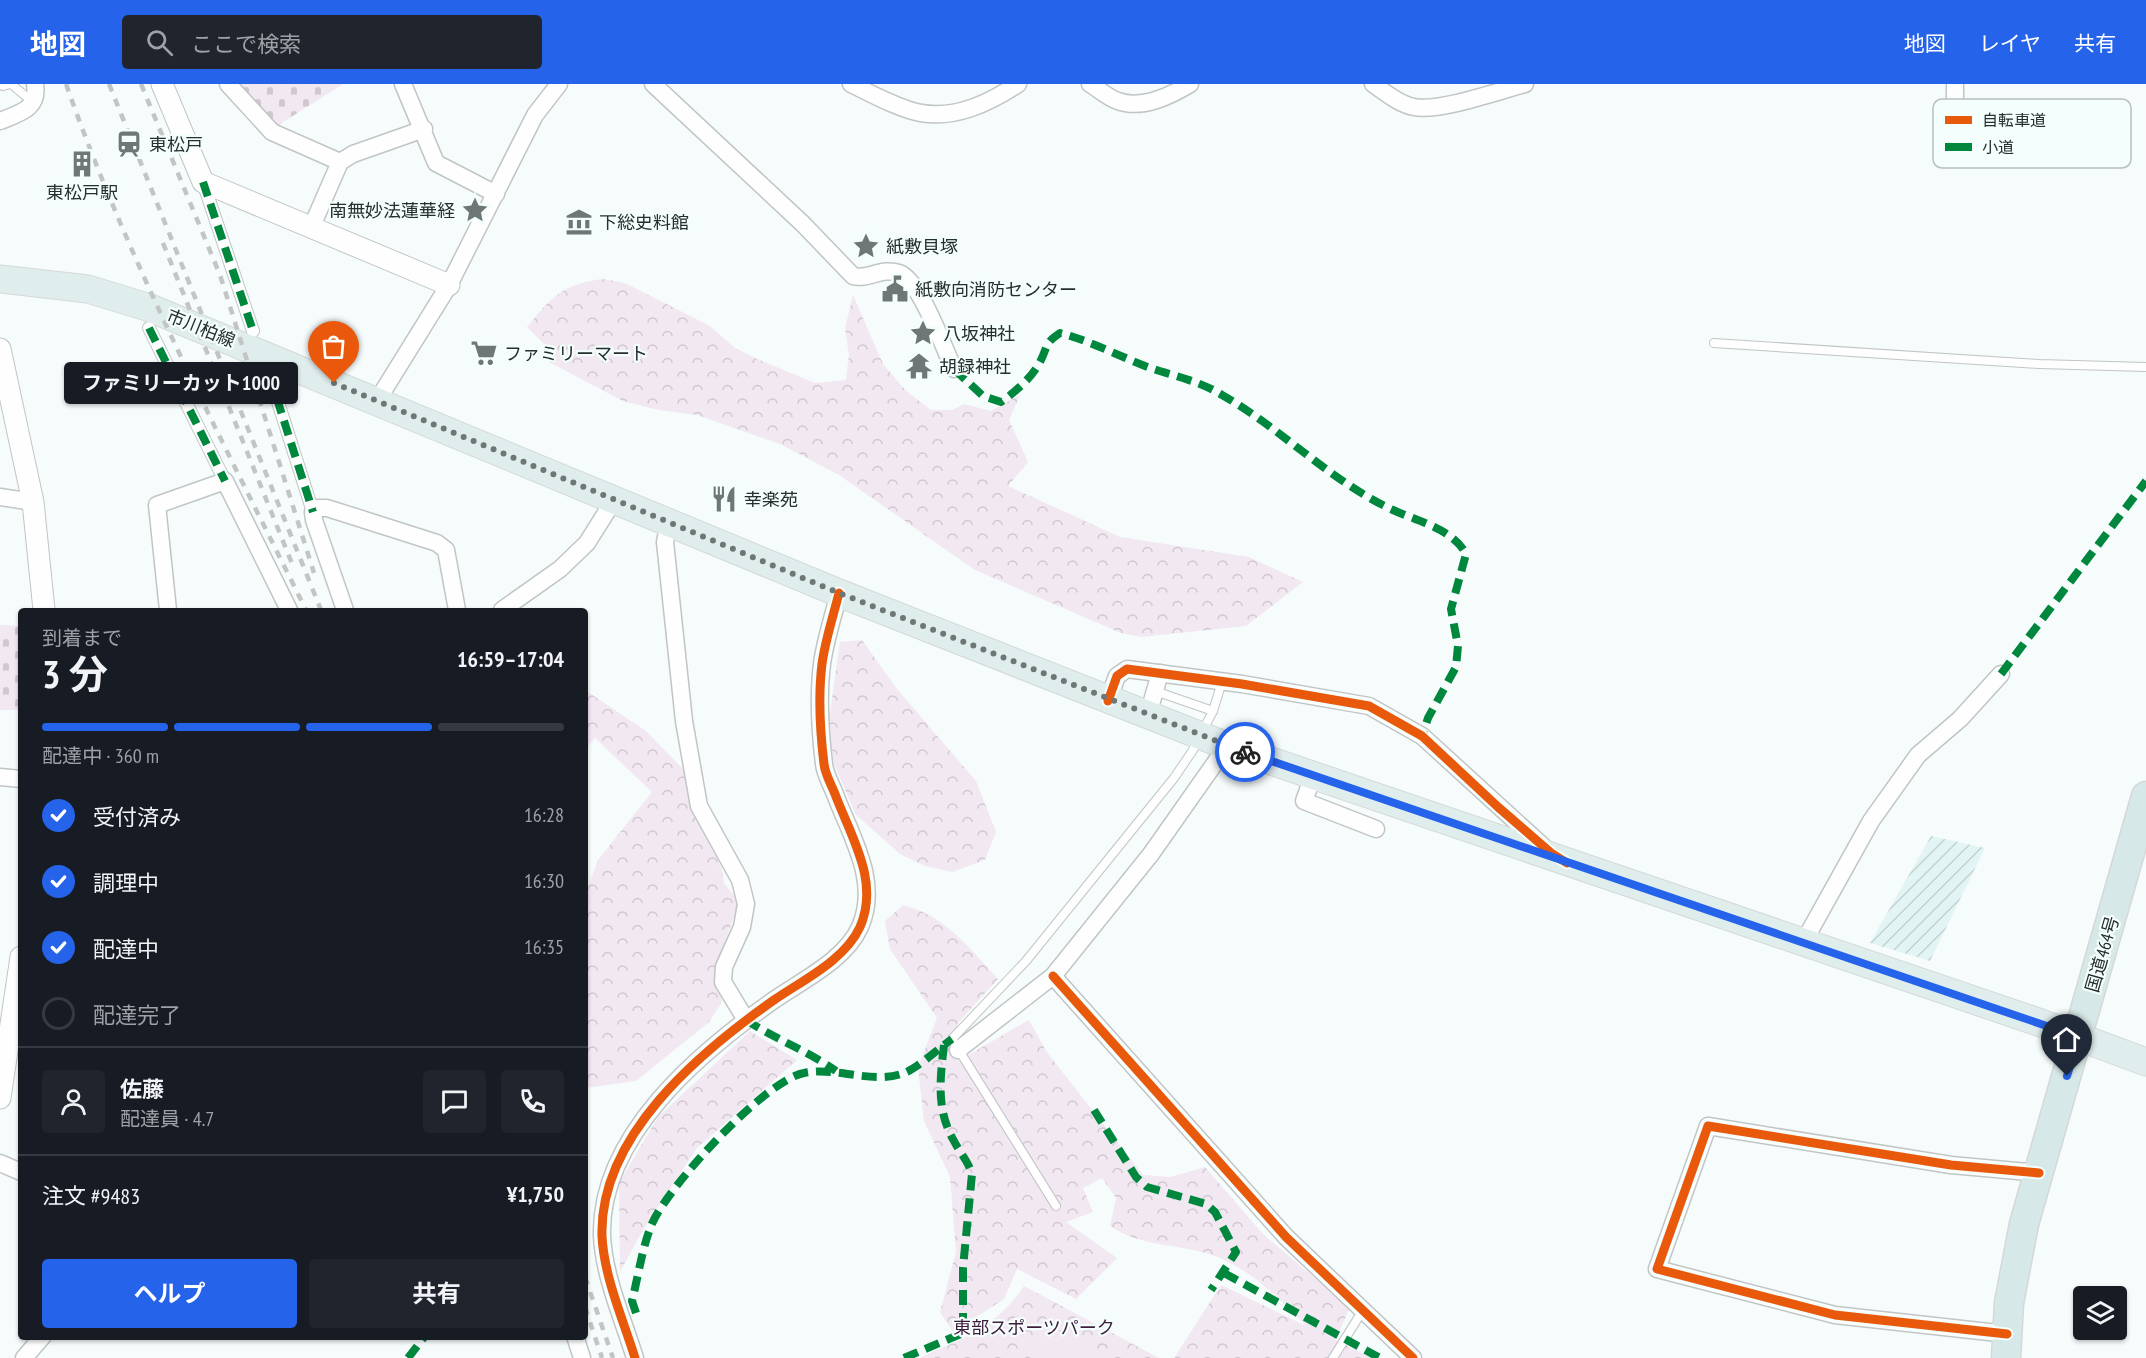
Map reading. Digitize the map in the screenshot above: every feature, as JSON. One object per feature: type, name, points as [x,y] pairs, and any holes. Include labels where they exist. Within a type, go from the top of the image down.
[{"type":"highway","name":"国道464号","points":[[2006,1346],[2014,1268],[2146,796]]},
{"type":"main road","name":"市川柏線","points":[[0,279],[57,283],[120,298],[185,321],[839,593],[1227,746],[2079,1037],[2146,1062]]},
{"type":"street","points":[[0,121],[23,112],[34,103],[35,84]]},
{"type":"street","points":[[162,84],[203,182],[253,331]]},
{"type":"street","points":[[228,84],[272,132],[340,162]]},
{"type":"street","points":[[403,84],[424,129],[436,164],[496,194]]},
{"type":"street","points":[[377,401],[449,285],[535,115],[559,84]]},
{"type":"street","points":[[653,84],[802,224],[853,276],[858,278],[884,270],[906,277],[924,301],[954,369]]},
{"type":"street","points":[[851,84],[920,113],[941,113],[984,104],[1018,84]]},
{"type":"street","points":[[1089,84],[1118,101],[1134,103],[1151,102],[1190,84]]},
{"type":"street","points":[[1373,84],[1393,99],[1415,107],[1439,106],[1525,84]]},
{"type":"street","points":[[312,225],[340,162],[353,154],[424,129]]},
{"type":"street","points":[[203,182],[312,225],[449,285]]},
{"type":"street","points":[[149,328],[288,608]]},
{"type":"street","points":[[0,350],[33,502],[44,608]]},
{"type":"street","points":[[270,377],[344,608]]},
{"type":"street","points":[[168,608],[157,505],[225,481]]},
{"type":"street","points":[[0,497],[33,502]]},
{"type":"street","points":[[505,608],[560,569],[587,543],[614,500]]},
{"type":"street","points":[[313,512],[318,508],[327,508],[437,543],[446,550],[457,608]]},
{"type":"street","points":[[669,522],[665,542],[681,697],[699,806],[740,880],[746,904],[742,927],[724,968],[723,982],[746,1020]]},
{"type":"street","points":[[635,1358],[604,1260],[602,1234],[605,1202],[616,1164],[640,1125],[691,1066],[746,1020],[840,954],[859,928],[868,901],[867,878],[824,767],[820,725],[822,664],[839,593]]},
{"type":"street","points":[[1108,700],[1121,670],[1160,673],[1369,706],[1422,736],[1498,807],[1551,853],[1567,862]]},
{"type":"street","points":[[1154,696],[1160,673]]},
{"type":"street","points":[[1803,943],[1870,821],[1918,755],[1960,719],[2001,674]]},
{"type":"street","points":[[958,1050],[1053,976],[1151,854],[1227,746]]},
{"type":"street","points":[[1313,776],[1304,801],[1376,829]]},
{"type":"street","points":[[0,777],[18,779]]},
{"type":"street","points":[[1053,976],[1286,1237],[1413,1358]]},
{"type":"street","points":[[0,1098],[18,984]]},
{"type":"street","points":[[2006,1346],[1835,1315],[1657,1269],[1708,1126],[1951,1164],[2039,1173]]},
{"type":"street","points":[[0,1163],[18,1171]]},
{"type":"street","points":[[24,1358],[40,1340]]},
{"type":"street","points":[[575,1340],[582,1358]]},
{"type":"lane","points":[[2,84],[3,86],[11,84],[34,103]]},
{"type":"lane","points":[[1714,343],[2039,364],[2146,367]]},
{"type":"lane","points":[[1056,1206],[952,1039],[1026,961],[1174,778],[1193,750],[1213,711],[1222,682]]},
{"type":"lane","points":[[1154,696],[1213,711]]},
{"type":"lane","points":[[1332,1358],[1363,1310]]},
{"type":"shaded area","points":[[1931,836],[1985,848],[1930,961],[1870,943]]},
{"type":"green space","points":[[235,84],[343,84],[277,126]]},
{"type":"green space","points":[[603,279],[625,283],[710,326],[735,348],[815,383],[846,380],[849,355],[845,328],[853,295],[883,364],[906,391],[931,410],[952,410],[964,404],[991,411],[1020,395],[1009,420],[1028,462],[1008,486],[1120,537],[1249,557],[1303,582],[1246,626],[1141,637],[1121,633],[975,570],[839,475],[780,444],[697,415],[658,410],[623,401],[549,362],[553,353],[527,327],[551,300],[568,288]]},
{"type":"green space","points":[[0,625],[18,626],[18,710],[0,710]]},
{"type":"green space","points":[[862,640],[897,689],[976,781],[996,832],[985,860],[952,872],[925,866],[900,854],[856,815],[834,764],[828,727],[840,642]]},
{"type":"green space","points":[[588,692],[646,731],[683,769],[722,870],[724,883],[739,902],[715,971],[722,1002],[709,1022],[636,1081],[588,1088],[588,888],[598,860],[652,792],[595,738],[588,746]]},
{"type":"green space","points":[[903,905],[932,917],[956,934],[998,979],[957,1024],[958,1061],[1029,1020],[1046,1051],[1143,1175],[1171,1177],[1205,1167],[1263,1234],[1350,1308],[1335,1340],[1372,1358],[1174,1358],[1221,1285],[1306,1326],[1264,1286],[1228,1262],[1202,1252],[1148,1242],[1110,1226],[1116,1198],[1102,1178],[1083,1188],[1093,1212],[1066,1222],[1117,1258],[1076,1299],[1017,1269],[1004,1299],[953,1332],[940,1312],[956,1252],[950,1177],[924,1121],[918,1067],[937,1018],[890,949],[885,921]]},
{"type":"green space","points":[[750,1031],[797,1060],[697,1148],[643,1230],[620,1272],[619,1183],[658,1117]]},
{"type":"green space","name":"東部スポーツパーク","points":[[1024,1286],[1159,1358],[919,1358],[964,1338],[990,1322],[1003,1312]]},
{"type":"green space","points":[[1045,1322],[1097,1354],[1095,1358],[1046,1358],[1030,1348]]},
{"type":"railway","points":[[66,84],[119,219],[178,351],[305,608]]},
{"type":"railway","points":[[109,84],[320,608]]},
{"type":"railway","points":[[141,84],[220,275],[314,573]]},
{"type":"railway","points":[[163,243],[293,566]]},
{"type":"railway","points":[[588,1286],[613,1358]]},
{"type":"railway","points":[[588,1316],[602,1358]]},
{"type":"marked path","points":[[203,182],[253,331]]},
{"type":"marked path","points":[[149,328],[225,481]]},
{"type":"marked path","points":[[954,369],[983,396],[1001,402],[1029,378],[1052,339],[1060,333],[1071,336],[1213,390],[1265,423],[1348,485],[1393,510],[1434,527],[1452,538],[1466,554],[1451,609],[1458,646],[1456,667],[1428,718],[1422,736]]},
{"type":"marked path","points":[[270,377],[313,512]]},
{"type":"marked path","points":[[2001,674],[2146,481]]},
{"type":"marked path","points":[[746,1020],[836,1071]]},
{"type":"marked path","points":[[636,1313],[632,1301],[651,1226],[660,1209],[696,1163],[742,1114],[787,1080],[804,1073],[816,1071],[879,1077],[892,1076],[916,1067],[952,1039]]},
{"type":"marked path","points":[[904,1358],[963,1333],[963,1268],[972,1174],[944,1118],[941,1094],[944,1045]]},
{"type":"marked path","points":[[1094,1110],[1136,1177],[1147,1187],[1206,1204],[1215,1212],[1236,1252],[1211,1290]]},
{"type":"marked path","points":[[1224,1273],[1380,1358]]},
{"type":"marked path","points":[[408,1358],[422,1340]]},
{"type":"cycle path","points":[[635,1358],[610,1282],[603,1251],[605,1199],[617,1164],[636,1131],[659,1100],[686,1071],[745,1021],[834,959],[853,939],[860,927],[865,910],[867,893],[861,859],[826,772],[821,739],[822,664],[839,593]]},
{"type":"cycle path","points":[[1108,701],[1117,676],[1127,669],[1242,684],[1369,706],[1422,736],[1498,807],[1551,853],[1567,863]]},
{"type":"cycle path","points":[[1053,976],[1286,1237],[1413,1358]]},
{"type":"cycle path","points":[[2007,1334],[1835,1315],[1657,1269],[1708,1126],[1951,1165],[2039,1173]]},
{"type":"way so far","points":[[334,383],[839,593],[1245,752]]},
{"type":"place","name":"東松戸","points":[[129,144]]},
{"type":"place","name":"東松戸駅","points":[[82,164]]},
{"type":"place","name":"南無妙法蓮華経","points":[[475,210]]},
{"type":"place","name":"下総史料館","points":[[579,222]]},
{"type":"place","name":"紙敷貝塚","points":[[866,246]]},
{"type":"place","name":"紙敷向消防センター","points":[[895,289]]},
{"type":"place","name":"八坂神社","points":[[923,333]]},
{"type":"place","name":"ファミリーマート","points":[[484,353]]},
{"type":"place","name":"胡録神社","points":[[919,366]]},
{"type":"place","name":"ファミリーカット1000","points":[[334,383]]},
{"type":"place","name":"幸楽苑","points":[[724,499]]},
{"type":"route","points":[[1245,752],[2079,1037],[2067,1076]]}]
